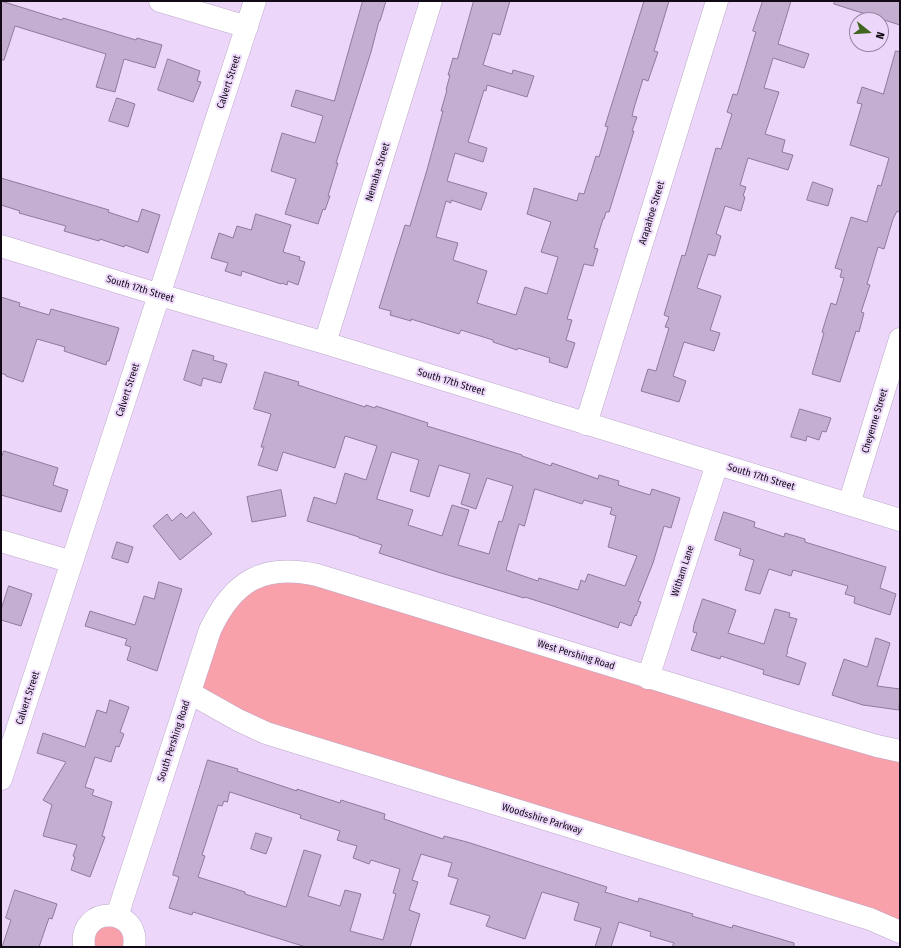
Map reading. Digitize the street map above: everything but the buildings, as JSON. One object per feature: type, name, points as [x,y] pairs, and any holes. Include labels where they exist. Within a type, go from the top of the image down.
[{"type":"street","points":[[160,1],[247,27]]},
{"type":"street","name":"Calvert Street","points":[[1,779],[255,1]]},
{"type":"street","name":"Nemaha Street","points":[[325,343],[430,1]]},
{"type":"street","name":"Arapahoe Street","points":[[586,424],[717,1]]},
{"type":"street","name":"South 17th Street","points":[[1,246],[160,295],[325,343],[900,520]]},
{"type":"street","name":"Cheyenne Street","points":[[849,504],[900,339]]},
{"type":"street","name":"Witham Lane","points":[[648,678],[717,464]]},
{"type":"street","points":[[1,540],[72,562]]},
{"type":"street","name":"West Pershing Road","points":[[252,579],[267,574],[285,571],[301,572],[317,576],[648,678],[877,746],[900,751]]},
{"type":"street","name":"South Pershing Road","points":[[117,916],[210,630],[227,600],[238,589],[252,579]]},
{"type":"street","name":"Woodsshire Parkway","points":[[190,693],[238,720],[266,733],[870,919],[900,932]]},
{"type":"street","points":[[84,947],[83,939],[86,928],[92,921],[104,915],[117,916],[126,921],[134,936],[134,947]]},
{"type":"shaded area","points":[[285,571],[900,751],[900,932],[431,785],[190,693],[218,614]]},
{"type":"shaded area","points":[[99,925],[121,926],[127,947],[92,947]]}]
